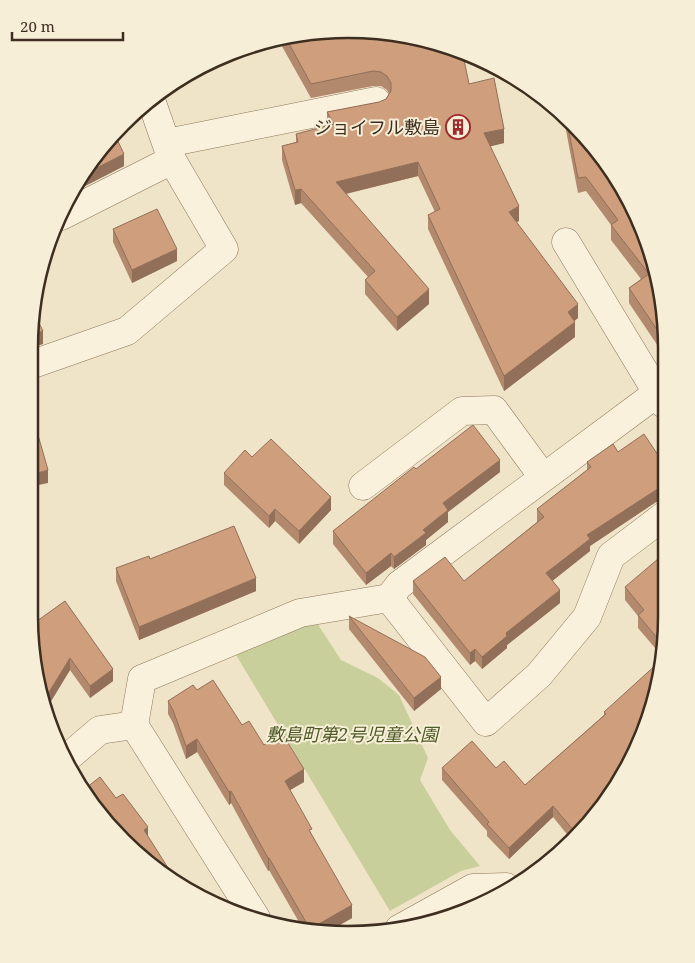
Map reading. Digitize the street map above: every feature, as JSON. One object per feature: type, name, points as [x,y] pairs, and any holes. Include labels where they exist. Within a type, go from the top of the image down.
[{"type":"street","points":[[68,212],[169,152],[376,101]]},
{"type":"street","points":[[38,363],[127,330],[224,249],[169,152],[153,106]]},
{"type":"street","points":[[566,242],[658,389]]},
{"type":"street","points":[[251,910],[134,725],[142,679],[300,613],[389,598],[399,585],[543,477],[658,398]]},
{"type":"street","points":[[363,486],[462,411],[494,410],[543,477]]},
{"type":"street","points":[[389,598],[486,722],[539,675],[587,616],[611,556],[658,520]]},
{"type":"street","points":[[70,755],[100,730],[134,725]]},
{"type":"street","points":[[421,917],[473,888],[496,887]]},
{"type":"green space","name":"敷島町第2号児童公園","points":[[317,623],[341,660],[378,678],[399,695],[428,758],[420,780],[450,830],[480,866],[461,871],[390,911],[236,655],[285,632]]},
{"type":"building","points":[[327,38],[368,38],[408,43],[464,60],[469,84],[494,78],[504,129],[484,133],[519,206],[509,212],[578,304],[568,312],[575,322],[504,376],[428,215],[440,209],[418,162],[336,182],[429,289],[397,317],[365,280],[375,271],[301,189],[295,190],[282,146],[298,142],[296,134],[334,124],[327,112],[386,99],[391,91],[391,83],[387,76],[381,72],[373,71],[311,84],[289,43]]},
{"type":"building","points":[[568,130],[581,143],[616,192],[634,229],[649,274],[611,225],[618,220],[586,177],[578,178]]},
{"type":"building","points":[[117,140],[124,154],[94,169]]},
{"type":"building","points":[[157,209],[177,249],[132,270],[113,229]]},
{"type":"building","points":[[649,274],[657,330],[629,288]]},
{"type":"building","points":[[38,322],[43,331],[38,333]]},
{"type":"building","points":[[473,425],[500,460],[443,503],[448,510],[423,530],[426,533],[394,557],[391,553],[366,573],[333,531],[414,467],[416,469]]},
{"type":"building","points":[[644,434],[658,455],[658,489],[587,535],[590,539],[546,573],[560,590],[506,633],[507,636],[482,657],[475,649],[470,653],[413,581],[445,557],[464,581],[544,517],[537,509],[591,467],[587,462],[613,444],[618,452]]},
{"type":"building","points":[[38,435],[48,470],[38,473]]},
{"type":"building","points":[[271,439],[331,497],[299,531],[275,509],[269,516],[224,473],[245,450],[252,457]]},
{"type":"building","points":[[234,526],[256,578],[139,627],[116,568],[149,556],[150,559]]},
{"type":"building","points":[[658,559],[657,638],[638,615],[644,610],[625,587]]},
{"type":"building","points":[[65,601],[113,669],[90,686],[70,658],[48,694],[40,656],[38,620]]},
{"type":"building","points":[[349,616],[425,657],[441,677],[414,698]]},
{"type":"building","points":[[653,667],[641,715],[626,753],[605,788],[573,829],[553,806],[509,848],[442,768],[472,741],[496,768],[504,761],[525,785],[606,714],[604,712]]},
{"type":"building","points":[[213,680],[242,725],[249,721],[264,745],[282,733],[304,769],[285,781],[312,829],[309,830],[352,905],[318,924],[306,923],[231,791],[229,792],[197,739],[186,746],[168,701],[193,685],[197,690]]},
{"type":"building","points":[[100,777],[116,798],[123,794],[148,827],[144,830],[168,868],[128,835],[114,820],[89,786]]},
{"type":"place","name":"ジョイフル敷島","points":[[458,127]]}]
